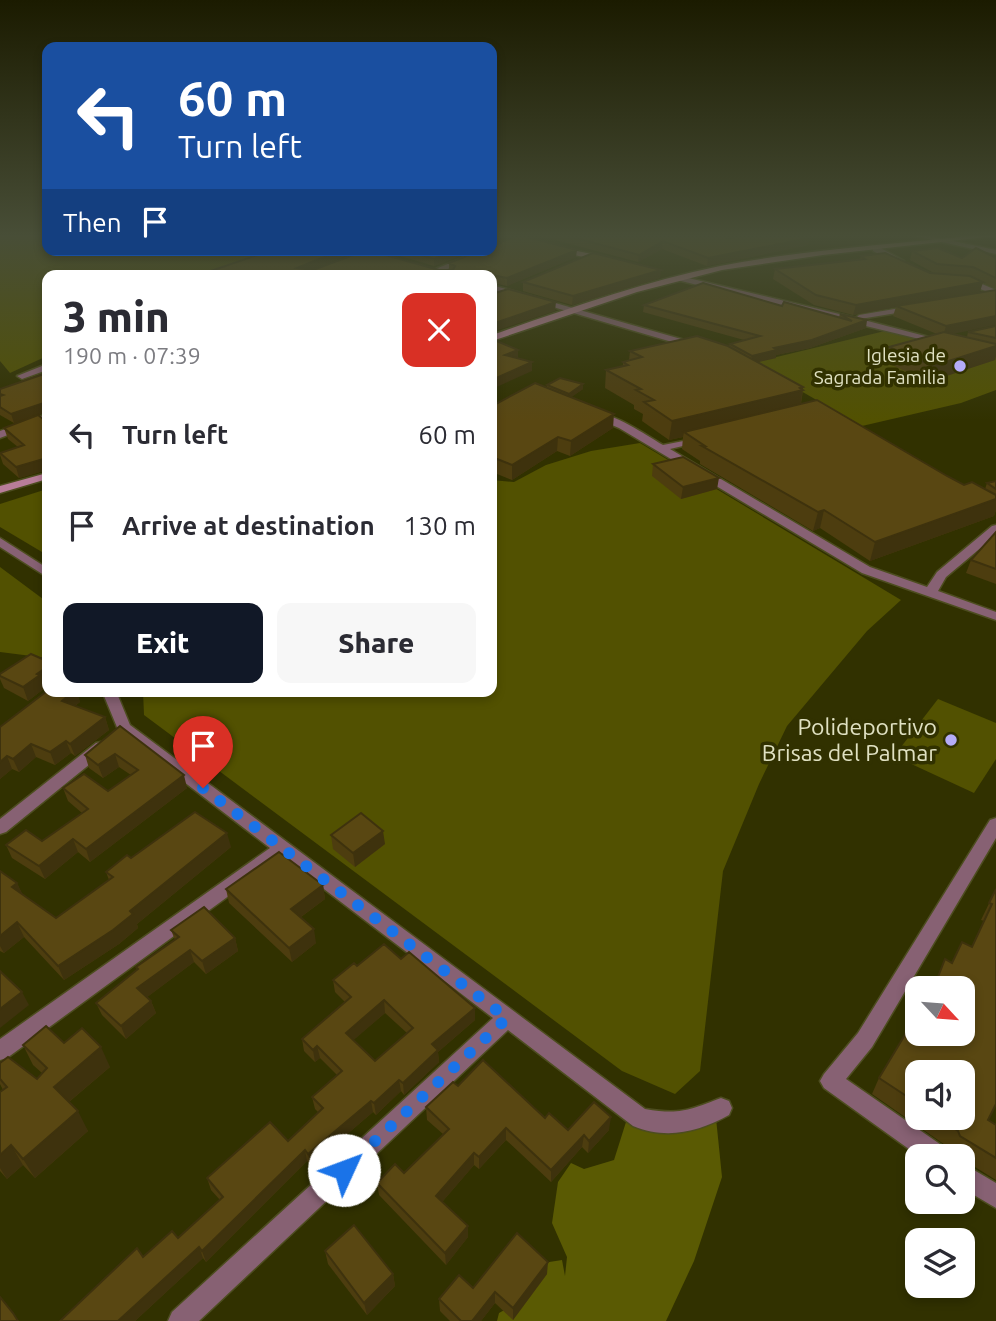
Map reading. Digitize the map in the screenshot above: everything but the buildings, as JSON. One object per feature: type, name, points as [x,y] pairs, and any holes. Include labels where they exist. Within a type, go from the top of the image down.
[{"type":"street","points":[[528,298],[699,347]]},
{"type":"street","points":[[497,336],[615,298]]},
{"type":"street","points":[[764,298],[942,342],[956,342]]},
{"type":"street","points":[[852,318],[918,307]]},
{"type":"street","points":[[22,376],[42,369]]},
{"type":"street","points":[[588,412],[623,426],[866,570],[996,617]]},
{"type":"street","points":[[0,435],[42,419]]},
{"type":"street","points":[[659,449],[713,436]]},
{"type":"street","points":[[0,490],[42,477]]},
{"type":"street","points":[[931,592],[941,575],[996,529]]},
{"type":"street","points":[[0,542],[42,570]]},
{"type":"street","points":[[111,697],[124,728],[641,1119],[675,1125],[696,1122],[721,1108]]},
{"type":"street","points":[[0,828],[124,728]]},
{"type":"street","points":[[921,1144],[831,1081],[865,1040],[994,831]]},
{"type":"street","points":[[0,1051],[282,848]]},
{"type":"street","points":[[181,1321],[507,1018]]},
{"type":"street","points":[[975,1183],[996,1197]]},
{"type":"shaded area","points":[[0,298],[42,298],[42,358],[10,373],[0,361]]},
{"type":"shaded area","points":[[889,330],[996,356],[996,390],[961,403],[862,426],[752,363]]},
{"type":"shaded area","points":[[640,443],[901,600],[867,631],[787,726],[759,784],[723,871],[700,1071],[675,1094],[622,1071],[144,715],[143,697],[497,697],[497,480],[514,482],[546,465],[591,451]]},
{"type":"shaded area","points":[[42,491],[42,552],[0,527],[0,504]]},
{"type":"shaded area","points":[[0,567],[42,598],[42,657],[0,652]]},
{"type":"shaded area","name":"Polideportivo Brisas del Palmar","points":[[938,699],[996,723],[996,759],[974,793],[894,756]]},
{"type":"shaded area","points":[[716,1118],[722,1177],[694,1261],[666,1321],[497,1321],[499,1313],[525,1299],[530,1265],[562,1260],[565,1276],[567,1257],[552,1223],[558,1182],[571,1163],[584,1169],[614,1160],[626,1122],[682,1129]]},
{"type":"place","name":"Iglesia de Sagrada Familia","points":[[960,366]]},
{"type":"place","name":"Polideportivo Brisas del Palmar","points":[[951,740]]},
{"type":"route","points":[[203,788],[507,1018],[344,1170]]}]
